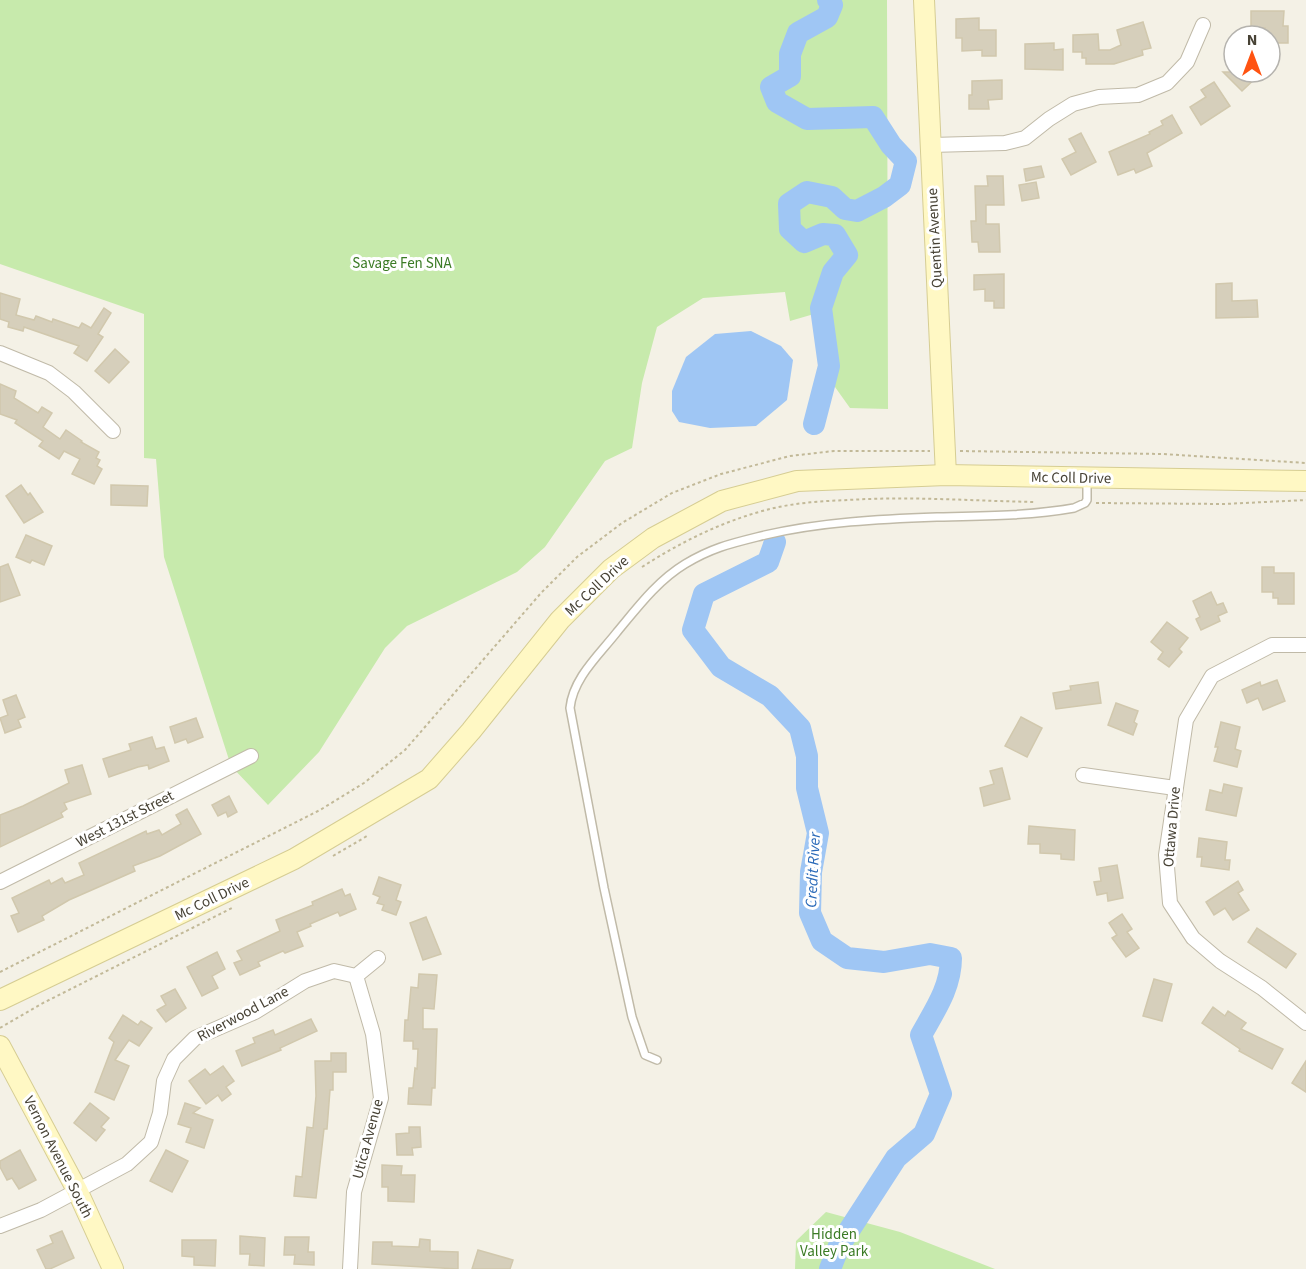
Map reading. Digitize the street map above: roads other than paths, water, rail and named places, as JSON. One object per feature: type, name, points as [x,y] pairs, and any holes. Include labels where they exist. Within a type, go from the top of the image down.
[{"type":"main road","name":"Quentin Avenue","points":[[924,0],[946,475]]},
{"type":"main road","name":"Mc Coll Drive","points":[[0,1000],[294,859],[429,779],[471,731],[560,620],[611,569],[653,538],[722,501],[797,481],[946,475],[1306,481]]},
{"type":"main road","name":"Vernon Avenue South","points":[[0,1046],[76,1190],[113,1269]]},
{"type":"street","points":[[931,145],[1005,143],[1025,138],[1073,104],[1099,97],[1138,95],[1167,83],[1187,62],[1203,25]]},
{"type":"street","points":[[0,353],[49,373],[74,392],[113,431]]},
{"type":"street","name":"Ottawa Drive","points":[[1306,645],[1272,645],[1212,676],[1186,720],[1166,855],[1170,903],[1192,938],[1306,1023]]},
{"type":"street","name":"West 131st Street","points":[[0,882],[251,756]]},
{"type":"street","points":[[1083,775],[1175,788]]},
{"type":"street","points":[[356,976],[378,958]]},
{"type":"street","name":"Riverwood Lane","points":[[0,1226],[41,1210],[127,1164],[151,1142],[160,1113],[164,1082],[174,1059],[195,1038],[255,1012],[305,981],[334,970],[356,976]]},
{"type":"street","name":"Utica Avenue","points":[[350,1269],[354,1192],[381,1098],[373,1034],[356,976]]},
{"type":"lane","points":[[657,1060],[645,1055],[632,1017],[604,888],[570,708],[571,696],[587,670],[659,584],[682,566],[726,544],[786,530],[856,522],[1074,508],[1085,503],[1087,478]]},
{"type":"water","points":[[751,331],[781,346],[793,360],[787,400],[756,426],[710,428],[679,422],[672,411],[672,391],[686,357],[715,334]]},
{"type":"waterway","name":"Credit River","points":[[814,424],[829,366],[821,308],[833,272],[847,255],[835,235],[823,234],[804,242],[790,229],[789,204],[807,192],[832,197],[845,209],[857,211],[884,197],[900,185],[906,161],[891,145],[873,117],[807,119],[777,102],[771,87],[790,76],[790,54],[798,33],[827,17],[832,5],[828,0]]},
{"type":"waterway","name":"Credit River","points":[[775,542],[768,562],[704,594],[693,630],[721,667],[770,696],[800,728],[807,756],[807,788],[818,833],[811,872],[810,913],[822,941],[847,958],[884,962],[930,954],[951,958],[945,989],[921,1035],[941,1094],[924,1134],[896,1158],[839,1246],[830,1269]]},
{"type":"park label","name":"Savage Fen SNA","points":[[402,263]]},
{"type":"park label","name":"Hidden Valley Park","points":[[834,1242]]}]
